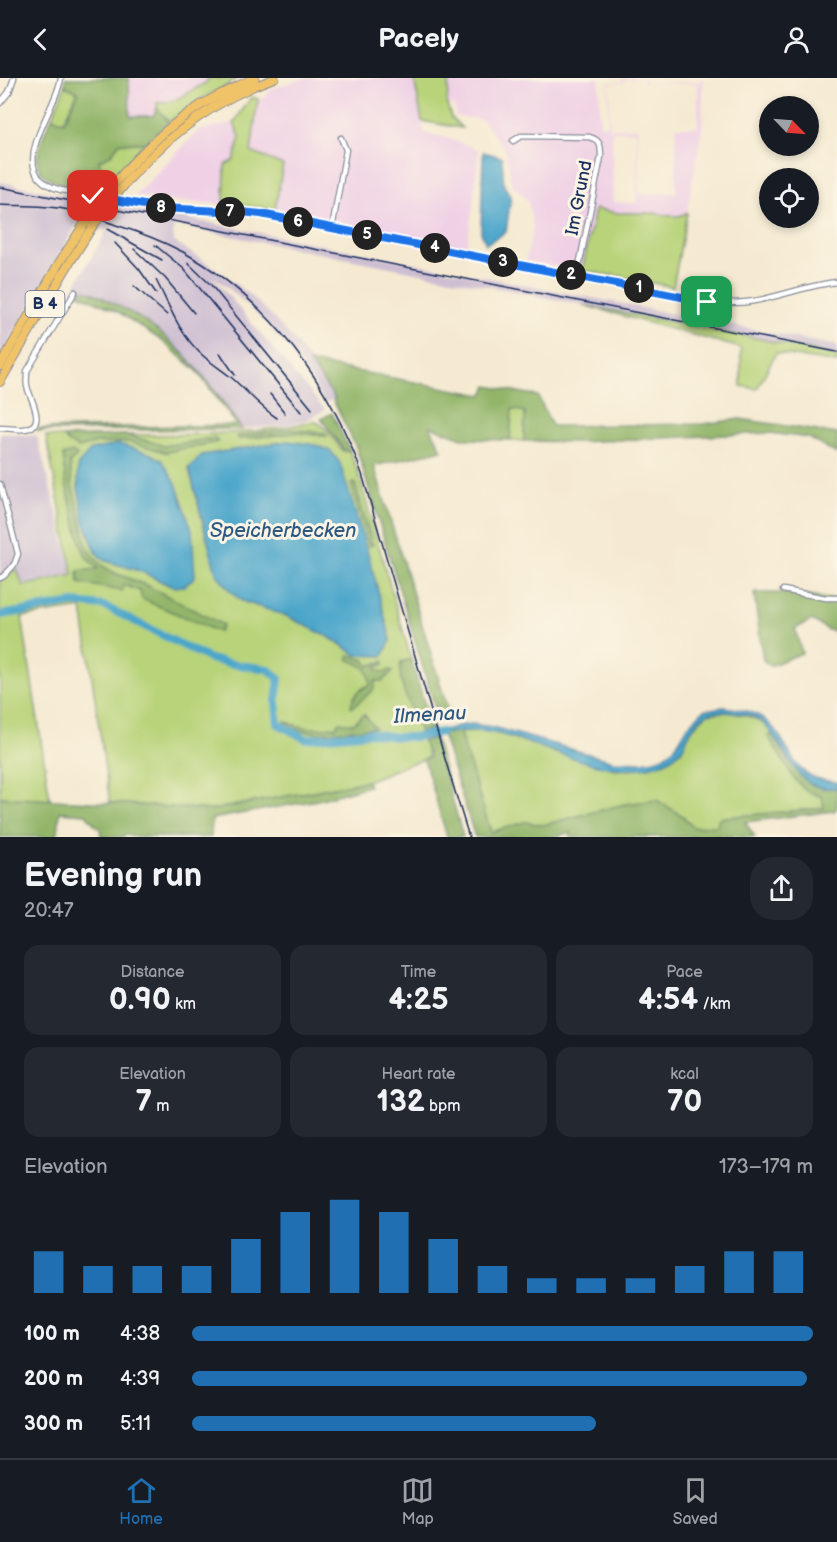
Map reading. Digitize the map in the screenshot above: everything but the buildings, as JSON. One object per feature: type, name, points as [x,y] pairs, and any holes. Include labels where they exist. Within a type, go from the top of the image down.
[{"type":"highway","points":[[202,104],[236,84],[241,78]]},
{"type":"highway","name":"B 4","points":[[0,382],[124,172],[152,143],[178,121],[202,104],[256,78]]},
{"type":"highway","name":"B 4","points":[[0,366],[59,263],[83,226],[110,195],[174,135],[214,107],[252,87]]},
{"type":"main road","points":[[252,87],[256,78],[271,79]]},
{"type":"main road","name":"B 4","points":[[252,87],[271,79]]},
{"type":"street","points":[[0,103],[9,92],[14,78]]},
{"type":"street","points":[[60,78],[32,155],[37,174],[52,188],[154,207],[261,214],[707,302],[752,301],[818,284],[837,282]]},
{"type":"street","name":"Im Grund","points":[[513,141],[521,136],[589,137],[597,140],[601,146],[601,157],[577,276]]},
{"type":"street","points":[[332,229],[346,150],[341,138]]},
{"type":"street","points":[[0,428],[24,429],[30,428],[34,423],[37,416],[27,386],[27,371],[75,292]]},
{"type":"street","points":[[0,484],[18,554],[14,565],[0,578]]},
{"type":"street","points":[[783,590],[837,598]]},
{"type":"shaded area","points":[[129,78],[208,78],[207,82],[174,101],[157,103],[154,116],[130,117]]},
{"type":"shaded area","points":[[304,78],[414,78],[424,133],[451,139],[479,150],[466,248],[275,209],[283,165],[251,153],[257,102],[271,89]]},
{"type":"shaded area","points":[[449,78],[599,78],[600,125],[608,125],[608,83],[622,82],[622,78],[644,78],[645,83],[700,82],[703,78],[702,129],[687,213],[670,216],[654,213],[617,213],[595,209],[582,271],[526,261],[533,227],[528,201],[512,184],[505,149],[482,120],[456,116],[454,105],[447,104]],"holes":[[[625,79],[643,79],[643,83],[698,84],[698,127],[676,127],[676,193],[639,194],[638,128],[610,128],[609,84],[624,83]],[[612,131],[637,131],[637,203],[613,202]]]},
{"type":"shaded area","points":[[234,123],[240,136],[234,160],[225,165],[224,204],[165,201],[135,196],[199,130]]},
{"type":"shaded area","points":[[0,182],[837,346],[837,356],[174,225],[173,241],[219,271],[267,311],[298,345],[335,398],[324,403],[291,351],[265,322],[211,275],[325,410],[306,420],[285,425],[242,429],[199,370],[165,337],[143,320],[92,292],[72,291],[107,230],[77,224],[0,359]]},
{"type":"shaded area","points":[[0,433],[37,436],[73,575],[23,586],[17,570],[0,577]]},
{"type":"green space","points":[[65,78],[129,78],[130,116],[153,116],[157,108],[169,122],[145,143],[119,143],[111,155],[99,160],[103,178],[91,176],[80,188],[52,180],[39,169],[39,146],[52,117],[64,122],[78,92],[65,86]]},
{"type":"green space","points":[[208,78],[237,78],[199,100],[169,122],[157,108],[157,103],[174,101],[207,82]]},
{"type":"green space","points":[[414,78],[449,78],[447,104],[451,117],[462,128],[422,121]]},
{"type":"green space","points":[[65,86],[78,91],[63,122],[52,117]]},
{"type":"green space","points":[[251,97],[258,99],[251,152],[283,165],[275,209],[224,204],[225,165],[234,160],[240,137],[234,123]]},
{"type":"green space","points":[[119,143],[145,143],[97,193],[80,188],[91,176],[99,160],[111,155]]},
{"type":"green space","points":[[595,209],[617,213],[654,213],[670,216],[687,213],[673,287],[582,271]]},
{"type":"green space","points":[[84,290],[140,318],[175,345],[199,371],[242,429],[38,431],[37,429],[237,425],[196,370],[161,340],[117,311],[77,293]]},
{"type":"green space","points":[[583,305],[837,356],[837,363],[776,353],[757,389],[741,386],[741,348]]},
{"type":"green space","points":[[309,362],[482,395],[488,386],[538,396],[552,426],[703,424],[740,419],[837,434],[837,454],[809,438],[770,433],[578,442],[524,441],[525,412],[512,409],[510,440],[465,439],[430,426],[442,450],[374,466],[448,710],[437,714],[356,447],[333,400],[335,398]]},
{"type":"green space","points":[[511,409],[525,411],[524,441],[510,440]]},
{"type":"green space","points":[[332,413],[350,451],[345,451],[321,419]]},
{"type":"green space","points":[[314,421],[326,430],[343,451],[350,451],[411,659],[401,662],[402,685],[429,758],[367,781],[211,810],[110,803],[82,608],[22,617],[50,800],[0,797],[0,579],[17,569],[23,586],[73,575],[46,436],[64,437],[78,448],[97,443],[129,442],[166,452],[214,438],[164,446],[126,435],[221,433],[291,426]],"holes":[[[291,429],[326,436],[296,433],[239,439],[238,437]],[[288,441],[357,655],[329,637],[287,616],[242,601],[231,592],[216,573],[189,469],[202,455]],[[63,455],[77,456],[70,462],[72,485],[87,546],[92,555],[101,565],[114,573],[148,586],[140,591],[124,584],[122,591],[81,545]],[[84,521],[173,587],[140,571],[103,560],[96,552]]]},
{"type":"green space","points":[[291,429],[324,433],[327,436],[296,433],[238,439],[237,436]]},
{"type":"green space","points":[[126,435],[164,446],[214,438],[218,442],[166,452],[129,442],[97,443],[78,448],[64,437]]},
{"type":"green space","points":[[73,452],[77,456],[70,462],[72,485],[87,546],[92,555],[101,565],[114,573],[148,586],[223,625],[219,632],[142,599],[140,591],[124,585],[122,591],[79,583],[78,571],[98,569],[87,558],[81,545],[66,484],[63,455]]},
{"type":"green space","points":[[355,483],[373,545],[369,546],[351,484]]},
{"type":"green space","points":[[754,593],[784,593],[837,600],[837,631],[828,630],[812,620],[795,629],[802,653],[770,666],[763,660]]},
{"type":"green space","points":[[350,655],[364,660],[369,666],[383,661],[384,664],[377,667],[377,671],[393,671],[382,681],[375,681],[374,689],[352,708],[355,695],[370,685],[367,671],[349,660]]},
{"type":"green space","points":[[411,659],[432,729],[420,732],[401,679],[401,662]]},
{"type":"green space","points":[[724,712],[751,717],[763,723],[772,734],[768,736],[805,790],[822,797],[825,808],[719,818],[718,826],[692,827],[683,816],[625,804],[543,825],[525,822],[491,833],[459,731],[493,732],[555,753],[615,769],[630,770],[669,759],[681,751],[691,730],[707,714]]},
{"type":"green space","points":[[364,714],[375,728],[319,733],[301,731],[284,724],[285,721],[310,728],[336,727],[339,722],[353,724]]},
{"type":"green space","points":[[459,731],[491,832],[525,822],[543,825],[625,804],[657,800],[683,816],[692,827],[717,826],[719,818],[824,808],[822,797],[805,790],[793,777],[768,736],[772,734],[789,761],[819,787],[837,788],[837,808],[834,811],[745,822],[755,837],[570,837],[571,832],[554,837],[475,837],[442,734]]},
{"type":"green space","points":[[435,738],[463,837],[447,837],[424,759],[429,757],[423,741]]},
{"type":"green space","points":[[367,781],[369,786],[318,800],[212,819],[211,837],[125,835],[124,837],[101,837],[100,828],[86,814],[60,812],[58,833],[52,837],[0,837],[0,797],[211,810]]},
{"type":"water","points":[[483,152],[502,157],[504,186],[511,196],[506,232],[486,244],[481,232]]},
{"type":"water","name":"Speicherbecken","points":[[288,441],[316,445],[331,451],[340,463],[368,553],[391,640],[383,656],[357,655],[329,637],[287,616],[242,601],[231,592],[216,573],[189,468],[202,455]]},
{"type":"water","name":"Speicherbecken","points":[[119,444],[149,453],[162,460],[176,483],[192,530],[195,577],[184,586],[173,587],[140,571],[103,560],[96,552],[84,521],[78,488],[78,464],[91,450]]},
{"type":"water","points":[[724,707],[750,712],[764,719],[774,729],[799,767],[820,779],[837,782],[837,788],[821,788],[808,782],[761,722],[751,716],[735,713],[715,712],[706,715],[694,727],[682,749],[673,757],[652,766],[629,769],[590,763],[494,733],[470,731],[430,734],[472,724],[493,727],[613,761],[642,762],[666,755],[676,746],[688,726],[704,710]]},
{"type":"waterway","name":"Ilmenau","points":[[0,615],[74,603],[104,606],[210,659],[268,669],[279,679],[276,702],[278,724],[306,739],[371,733],[395,737],[417,737],[442,732]]},
{"type":"railway","points":[[0,187],[837,352]]},
{"type":"railway","points":[[0,205],[70,210],[159,240],[214,271],[269,319],[292,346],[314,376],[332,408],[349,440],[362,474],[469,837]]},
{"type":"railway","points":[[107,229],[162,260]]},
{"type":"railway","points":[[115,243],[139,269],[156,293]]},
{"type":"railway","points":[[155,245],[184,269],[301,412]]},
{"type":"railway","points":[[134,249],[165,278],[194,313]]},
{"type":"railway","points":[[188,263],[211,285],[312,409]]},
{"type":"railway","points":[[156,280],[174,318],[192,344],[203,356],[277,418]]},
{"type":"railway","points":[[134,286],[167,315]]},
{"type":"railway","points":[[220,353],[235,375]]},
{"type":"railway","points":[[270,394],[285,413]]},
{"type":"route","points":[[93,196],[177,210],[261,214],[707,302]]}]
